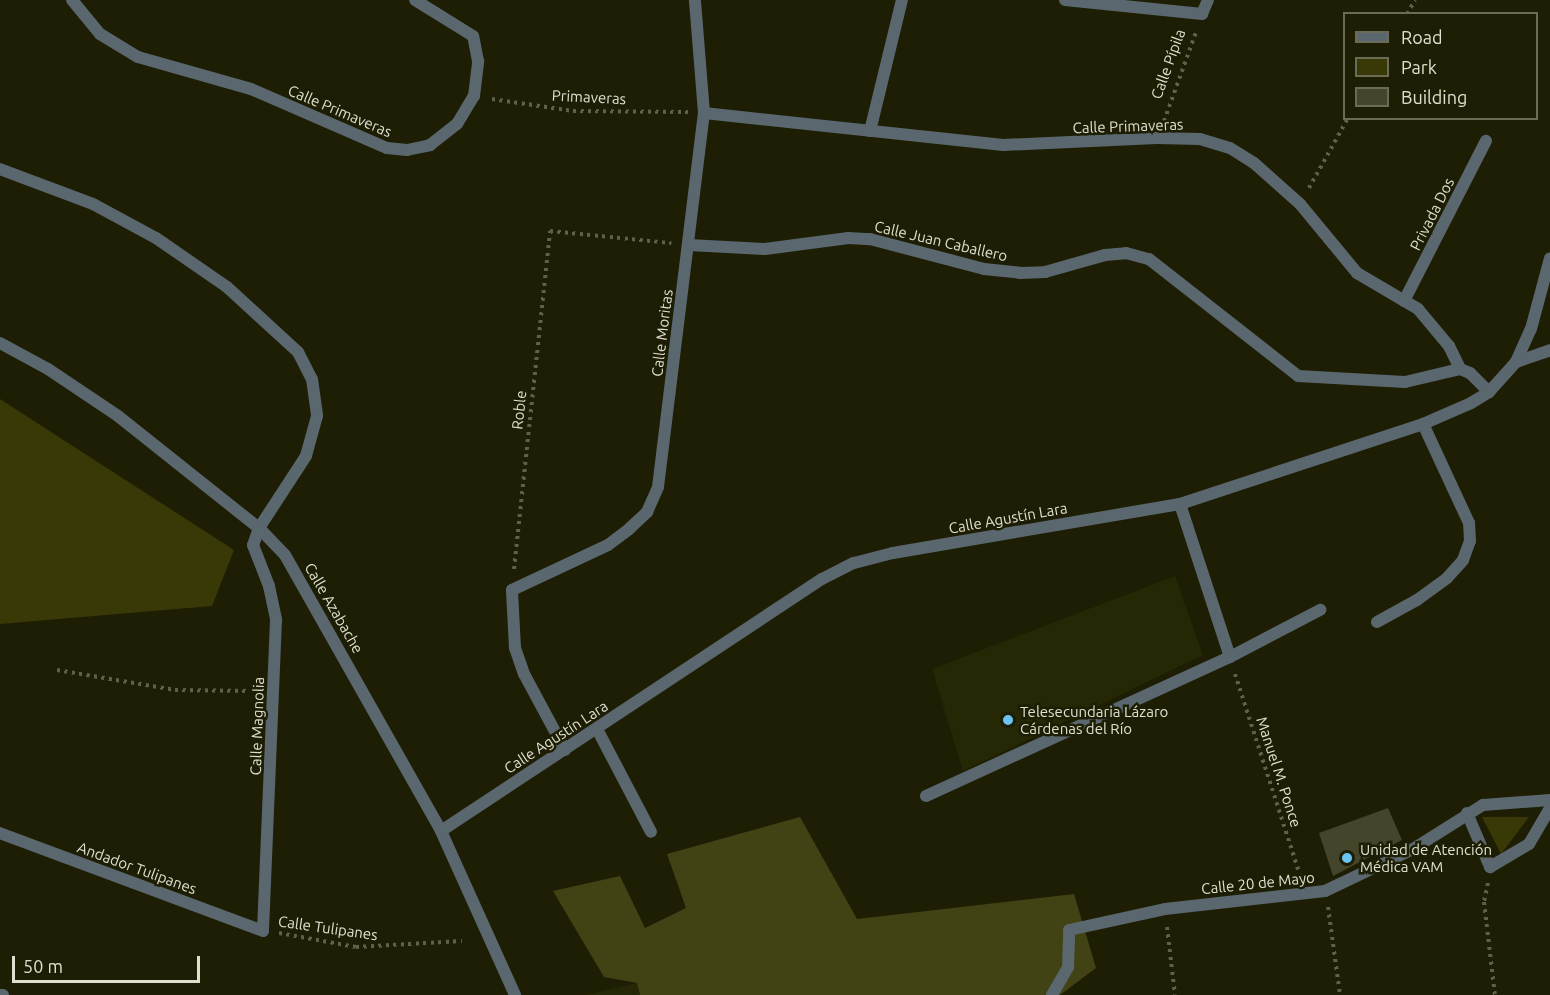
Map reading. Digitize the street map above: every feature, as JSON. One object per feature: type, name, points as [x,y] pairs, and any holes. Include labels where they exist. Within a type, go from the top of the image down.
[{"type":"street","name":"Calle Primaveras","points":[[72,0],[117,47],[251,89],[387,148],[407,150],[430,145],[457,124],[474,96],[478,61],[473,36],[415,0]]},
{"type":"street","name":"Calle Moritas","points":[[512,590],[608,545],[647,512],[658,487],[704,113],[695,0]]},
{"type":"street","points":[[870,131],[902,0]]},
{"type":"street","points":[[1065,0],[1202,14],[1208,0]]},
{"type":"street","name":"Calle Primaveras","points":[[704,113],[1003,145],[1157,138],[1200,139],[1230,148],[1254,164],[1300,204],[1357,273],[1418,309],[1449,346],[1460,369]]},
{"type":"street","name":"Privada Dos","points":[[1404,301],[1486,141]]},
{"type":"street","points":[[0,169],[93,204],[156,237],[227,287],[298,351],[312,379],[316,416],[306,456],[259,528]]},
{"type":"street","name":"Calle Juan Caballero","points":[[689,245],[765,249],[848,237],[870,239],[984,269],[1020,273],[1045,272],[1105,255],[1126,253],[1149,259],[1298,376],[1405,382],[1460,369]]},
{"type":"street","name":"Calle Agustín Lara","points":[[441,831],[822,579],[854,563],[893,553],[1180,504],[1422,423],[1489,392],[1516,362],[1531,329],[1550,258]]},
{"type":"street","name":"Calle Azabache","points":[[0,343],[48,369],[118,416],[259,528],[285,555],[305,584],[441,831],[515,995]]},
{"type":"street","points":[[1516,362],[1550,350]]},
{"type":"street","points":[[1460,369],[1470,373],[1489,392]]},
{"type":"street","points":[[1377,622],[1417,600],[1447,578],[1463,560],[1470,541],[1469,523],[1422,423]]},
{"type":"street","points":[[1180,504],[1230,657]]},
{"type":"street","name":"Calle Magnolia","points":[[259,528],[253,545],[256,560],[269,586],[276,620],[263,931]]},
{"type":"street","points":[[512,590],[514,648],[524,674],[565,750]]},
{"type":"street","points":[[926,796],[1230,657],[1320,610]]},
{"type":"street","points":[[597,729],[651,832]]},
{"type":"street","name":"Calle 20 de Mayo","points":[[1053,995],[1068,967],[1070,930],[1165,909],[1242,897],[1326,891],[1413,849],[1467,813],[1501,801],[1550,800]]},
{"type":"street","points":[[1467,813],[1490,867],[1529,844],[1550,808]]},
{"type":"street","name":"Andador Tulipanes","points":[[0,833],[263,931]]},
{"type":"path","name":"Calle Pípila","points":[[1157,138],[1202,14]]},
{"type":"path","name":"Primaveras","points":[[474,96],[573,111],[704,113]]},
{"type":"path","points":[[1300,204],[1347,120]]},
{"type":"path","name":"Roble","points":[[512,590],[550,231],[689,245]]},
{"type":"path","name":"Manuel M. Ponce","points":[[1230,657],[1306,893]]},
{"type":"path","points":[[57,670],[175,690],[274,690]]},
{"type":"path","points":[[1490,867],[1484,902],[1495,995]]},
{"type":"path","points":[[1326,891],[1340,995]]},
{"type":"path","points":[[1165,909],[1175,995]]},
{"type":"path","name":"Calle Tulipanes","points":[[263,931],[356,946],[462,941]]},
{"type":"shaded area","name":"Telesecundaria Lázaro Cárdenas del Río","points":[[1175,576],[1203,655],[963,771],[932,669]]},
{"type":"shaded area","points":[[800,817],[857,919],[1074,894],[1096,968],[1060,995],[640,995],[637,983],[604,977],[553,891],[620,876],[645,928],[686,908],[667,854]]},
{"type":"shaded area","points":[[637,983],[640,995],[585,995]]},
{"type":"green space","points":[[0,399],[234,550],[212,606],[0,624]]},
{"type":"green space","points":[[1482,817],[1529,817],[1501,854]]},
{"type":"building","name":"Unidad de Atención Médica VAM","points":[[1388,808],[1402,840],[1333,876],[1319,833]]},
{"type":"place","name":"Telesecundaria Lázaro Cárdenas del Río","points":[[1008,720]]},
{"type":"place","name":"Unidad de Atención Médica VAM","points":[[1347,858]]}]
